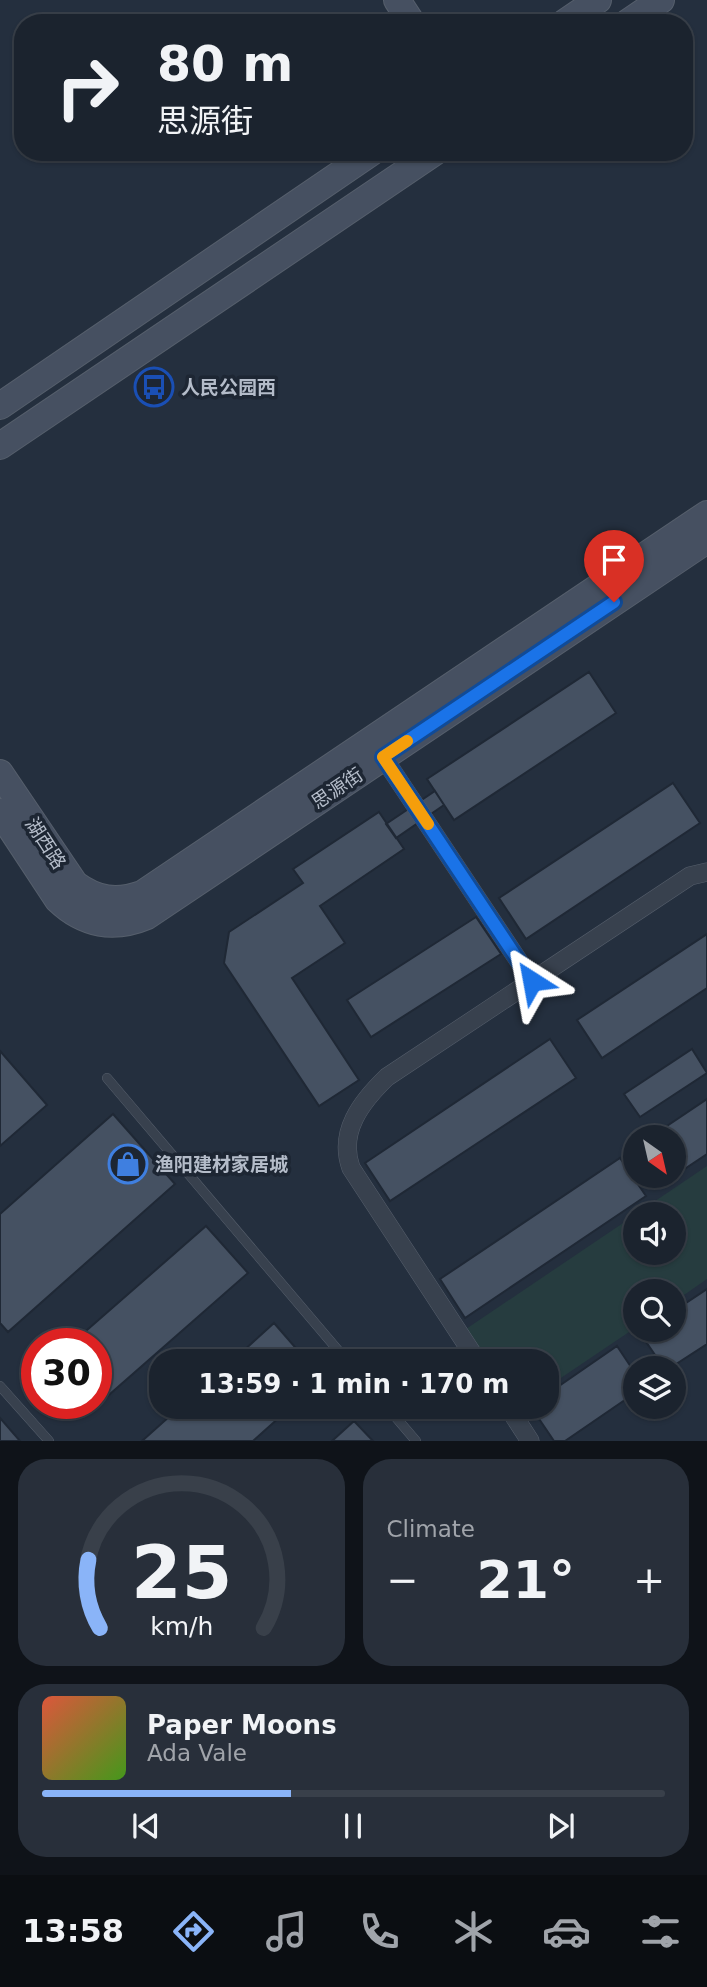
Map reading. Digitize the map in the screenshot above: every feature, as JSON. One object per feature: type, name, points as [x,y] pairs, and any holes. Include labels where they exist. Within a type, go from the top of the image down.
[{"type":"street","points":[[577,14],[598,0]]},
{"type":"street","points":[[640,14],[661,0]]},
{"type":"street","points":[[0,406],[359,161]]},
{"type":"street","points":[[0,446],[422,161]]},
{"type":"street","name":"思源街","points":[[377,748],[707,514]]},
{"type":"street","name":"思源街","points":[[102,911],[142,894],[707,540]]},
{"type":"street","points":[[377,748],[532,981]]},
{"type":"street","name":"湖西路","points":[[0,773],[65,873],[90,895],[102,911],[82,918],[58,900],[0,812]]},
{"type":"street","points":[[469,1349],[351,1168],[346,1154],[348,1138],[357,1113],[387,1077],[690,876],[707,872]]},
{"type":"street","points":[[516,1419],[530,1441]]},
{"type":"lane","points":[[107,1078],[337,1349]]},
{"type":"lane","points":[[0,1386],[49,1441]]},
{"type":"lane","points":[[397,1419],[416,1441]]},
{"type":"green space","points":[[707,1166],[707,1279],[686,1294],[686,1279],[623,1279],[623,1336],[559,1379],[559,1349],[480,1349],[466,1329],[623,1223],[623,1265],[686,1265],[686,1202],[654,1202],[674,1188],[686,1188],[686,1180]]},
{"type":"building","points":[[589,672],[616,713],[454,820],[427,779]]},
{"type":"building","points":[[673,783],[700,823],[526,939],[499,898]]},
{"type":"building","points":[[435,791],[444,805],[396,838],[386,824]]},
{"type":"building","points":[[379,812],[404,849],[320,906],[345,943],[292,978],[359,1080],[319,1106],[224,963],[229,932],[303,883],[293,869]]},
{"type":"building","points":[[476,917],[501,954],[371,1037],[347,1000]]},
{"type":"building","points":[[707,934],[707,988],[602,1058],[577,1020]]},
{"type":"building","points":[[550,1039],[576,1078],[390,1201],[365,1163]]},
{"type":"building","points":[[692,1049],[707,1073],[640,1117],[624,1094]]},
{"type":"building","points":[[0,1051],[47,1105],[0,1146]]},
{"type":"building","points":[[707,1099],[707,1154],[686,1168],[686,1125],[668,1125]]},
{"type":"building","points":[[113,1114],[175,1184],[8,1332],[0,1323],[0,1214]]},
{"type":"building","points":[[620,1158],[623,1162],[623,1188],[641,1188],[646,1196],[637,1202],[623,1202],[623,1212],[465,1318],[440,1279]]},
{"type":"building","points":[[206,1226],[248,1273],[161,1349],[149,1349],[149,1360],[112,1392],[112,1328],[89,1328]]},
{"type":"building","points":[[707,1289],[707,1344],[686,1358],[656,1356],[646,1342],[686,1342],[686,1303]]},
{"type":"building","points":[[274,1323],[297,1349],[245,1349]]},
{"type":"building","points":[[617,1346],[624,1356],[623,1401],[565,1441],[554,1441],[539,1419],[559,1419],[559,1386]]},
{"type":"building","points":[[0,1418],[20,1441],[0,1441]]},
{"type":"building","points":[[167,1419],[278,1419],[253,1441],[142,1441]]},
{"type":"building","points":[[354,1421],[373,1441],[332,1441]]},
{"type":"slow traffic","points":[[407,741],[383,757],[428,824]]},
{"type":"place","name":"人民公园西","points":[[154,387]]},
{"type":"place","name":"渔阳建材家居城","points":[[128,1164]]},
{"type":"route","points":[[532,981],[383,757],[614,602]]}]
